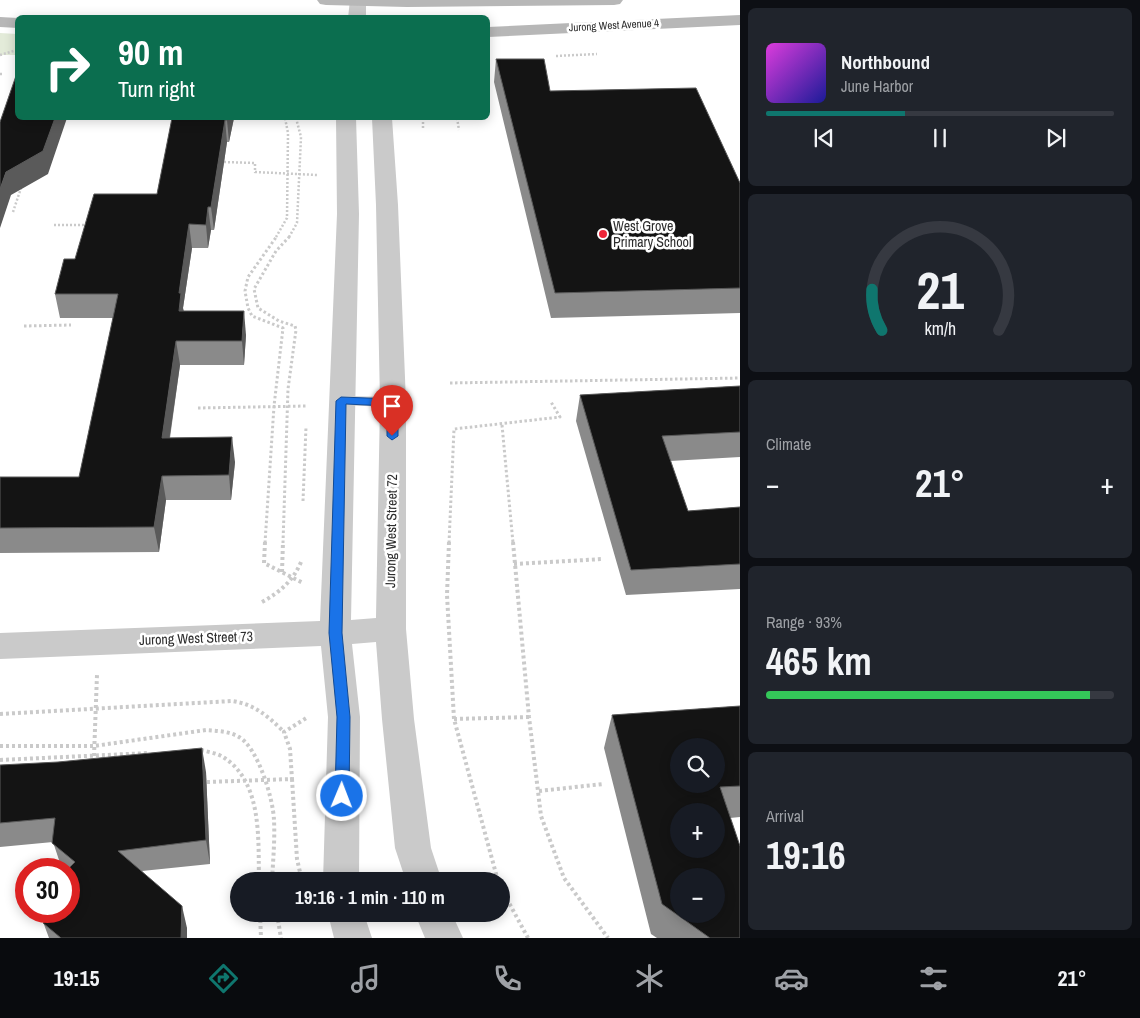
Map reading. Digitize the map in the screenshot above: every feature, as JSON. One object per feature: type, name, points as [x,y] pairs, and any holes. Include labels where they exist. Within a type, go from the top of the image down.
[{"type":"main road","name":"Jurong West Avenue 4","points":[[326,0],[358,9],[376,10],[614,0]]},
{"type":"main road","name":"Jurong West Avenue 4","points":[[490,32],[740,20]]},
{"type":"main road","points":[[0,22],[15,23]]},
{"type":"street","points":[[341,872],[344,717],[335,633],[348,214],[346,120]]},
{"type":"street","name":"Jurong West Street 72","points":[[382,120],[387,205],[392,402],[391,629],[398,719],[414,848],[421,872]]},
{"type":"street","name":"Jurong West Street 73","points":[[0,646],[335,633],[391,629]]},
{"type":"street","points":[[348,922],[353,938]]},
{"type":"street","points":[[437,922],[444,938]]},
{"type":"lane","points":[[341,401],[392,402]]},
{"type":"path","points":[[0,55],[15,51]]},
{"type":"path","points":[[285,120],[288,133],[289,173],[287,218],[284,226],[248,277],[245,285],[246,309],[250,315],[262,321],[280,325],[283,328],[274,406],[264,563],[308,586]]},
{"type":"path","points":[[282,572],[288,406],[295,326],[279,321],[258,308],[254,289],[266,266],[289,237],[297,223],[301,137],[297,120]]},
{"type":"path","points":[[423,120],[423,130]]},
{"type":"path","points":[[457,120],[459,130]]},
{"type":"path","points":[[224,162],[255,163],[255,172],[320,175]]},
{"type":"path","points":[[14,212],[21,188]]},
{"type":"path","points":[[54,225],[88,225]]},
{"type":"path","points":[[24,326],[71,326]]},
{"type":"path","points":[[450,383],[740,378]]},
{"type":"path","points":[[307,415],[308,397]]},
{"type":"path","points":[[496,872],[454,720],[447,594],[454,429],[560,418],[551,402]]},
{"type":"path","points":[[198,408],[308,406]]},
{"type":"path","points":[[303,504],[306,424]]},
{"type":"path","points":[[502,425],[529,717],[541,816],[564,878],[608,938]]},
{"type":"path","points":[[255,604],[275,595],[294,578],[302,559]]},
{"type":"path","points":[[514,564],[603,559]]},
{"type":"path","points":[[94,759],[95,707],[100,642]]},
{"type":"path","points":[[0,714],[95,707],[165,705],[212,700],[240,702],[264,711],[284,732],[290,749],[297,859],[300,872]]},
{"type":"path","points":[[454,720],[529,717]]},
{"type":"path","points":[[284,732],[308,718]]},
{"type":"path","points":[[0,746],[94,746],[206,730],[223,731],[239,737],[250,746],[260,765],[272,804],[274,819],[272,872]]},
{"type":"path","points":[[191,751],[214,752],[228,760],[246,780],[253,798],[257,819],[259,872]]},
{"type":"path","points":[[0,760],[94,759],[152,753]]},
{"type":"path","points":[[207,782],[292,779]]},
{"type":"path","points":[[539,791],[603,784]]},
{"type":"path","points":[[510,905],[528,938]]},
{"type":"path","points":[[260,922],[261,938]]},
{"type":"path","points":[[278,922],[281,938]]},
{"type":"green space","points":[[0,33],[15,34],[15,55],[0,55]]},
{"type":"building","points":[[496,59],[544,59],[550,91],[696,88],[740,183],[740,288],[555,293]]},
{"type":"building","points":[[15,79],[15,120],[54,120],[43,151],[6,172],[0,189],[0,122]]},
{"type":"building","points":[[172,120],[225,120],[211,207],[208,207],[206,225],[189,224],[179,293],[181,293],[179,311],[244,311],[242,341],[176,341],[162,438],[232,437],[229,475],[162,476],[154,527],[0,528],[0,477],[79,477],[118,294],[55,294],[64,259],[75,259],[94,194],[157,194]]},
{"type":"building","points":[[740,386],[740,432],[662,436],[688,511],[740,507],[740,564],[631,570],[580,395]]},
{"type":"building","points":[[740,706],[740,786],[725,787],[725,738],[670,738],[670,793],[722,793],[740,846],[740,938],[710,938],[689,923],[725,923],[725,868],[670,868],[670,910],[662,904],[612,715]]},
{"type":"building","points":[[202,748],[206,840],[118,851],[182,906],[181,938],[61,938],[43,923],[80,923],[80,858],[70,858],[52,843],[55,818],[0,823],[0,765],[58,762]]},
{"type":"place","name":"West Grove Primary School","points":[[603,234]]},
{"type":"route","points":[[342,796],[344,717],[335,633],[341,401],[392,402],[392,436]]}]
